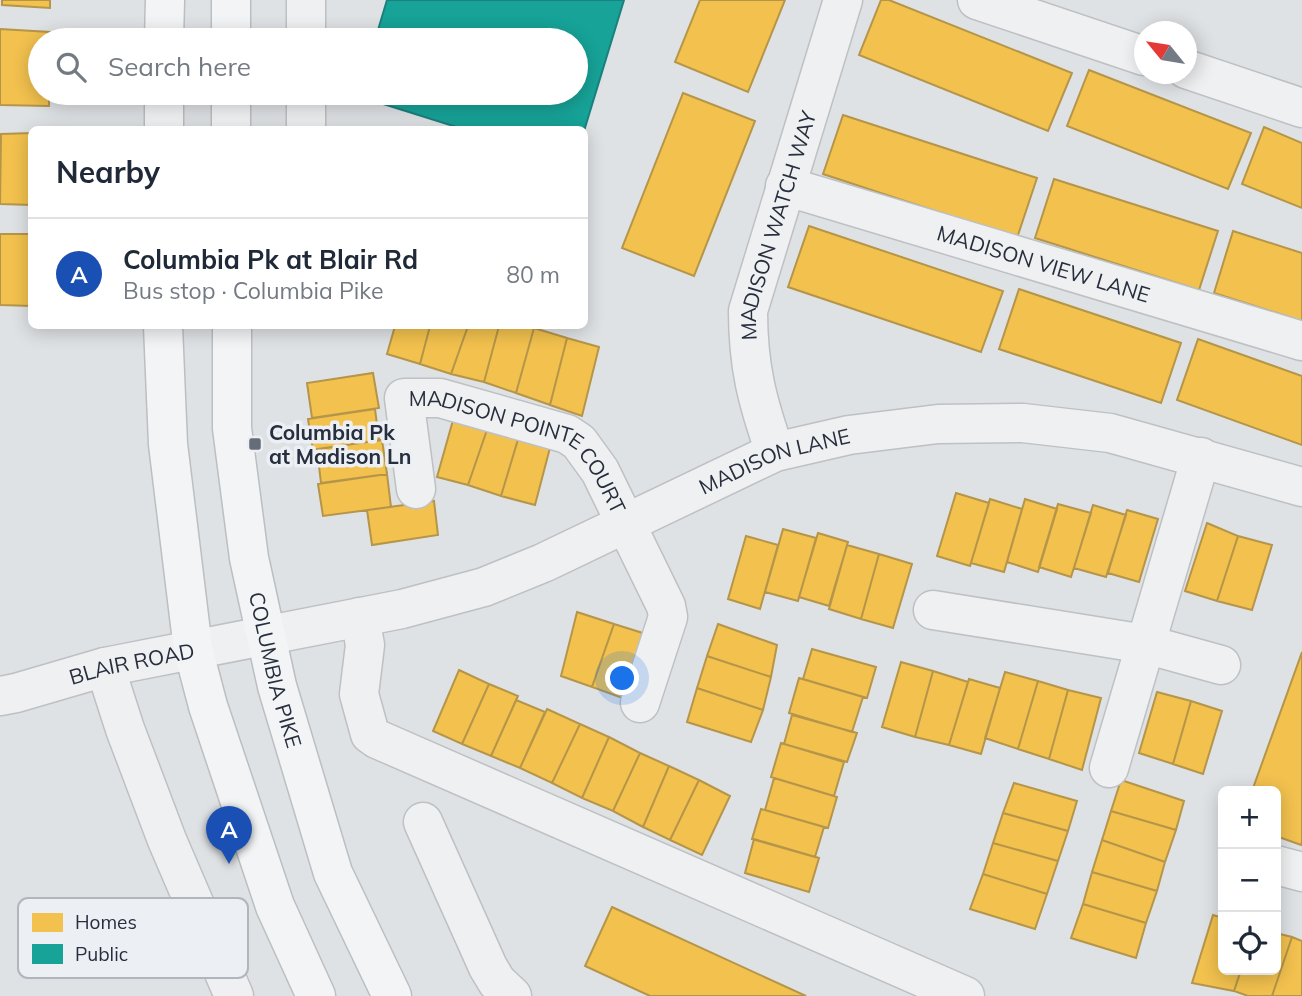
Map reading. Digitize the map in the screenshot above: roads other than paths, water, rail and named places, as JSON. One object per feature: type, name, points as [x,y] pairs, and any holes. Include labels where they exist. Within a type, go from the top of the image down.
[{"type":"main road","points":[[164,0],[164,28]]},
{"type":"main road","points":[[231,0],[231,28]]},
{"type":"main road","points":[[163,126],[164,105]]},
{"type":"main road","points":[[231,105],[231,126]]},
{"type":"main road","points":[[163,329],[168,444],[193,649],[211,718],[275,906],[316,996]]},
{"type":"main road","name":"COLUMBIA PIKE","points":[[232,329],[232,428],[249,558],[277,686],[333,873],[392,996]]},
{"type":"street","points":[[306,0],[306,28]]},
{"type":"street","name":"MADISON WATCH WAY","points":[[775,452],[758,403],[748,348],[748,311],[843,0]]},
{"type":"street","points":[[977,0],[1134,52]]},
{"type":"street","points":[[1197,73],[1302,108]]},
{"type":"street","points":[[306,105],[306,126]]},
{"type":"street","name":"MADISON VIEW LANE","points":[[785,186],[1302,341]]},
{"type":"street","name":"MADISON POINTE COURT","points":[[416,489],[404,398],[440,398],[567,434],[579,442],[600,471],[624,523]]},
{"type":"street","name":"MADISON LANE","points":[[266,635],[402,609],[484,587],[543,563],[775,452],[849,435],[939,424],[1023,423],[1110,433],[1302,487]]},
{"type":"street","points":[[1109,768],[1202,457]]},
{"type":"street","points":[[624,523],[666,606],[668,617],[640,704]]},
{"type":"street","points":[[933,610],[1145,643],[1221,665]]},
{"type":"street","points":[[360,617],[365,645],[359,694],[370,734],[377,739],[965,996]]},
{"type":"street","name":"BLAIR ROAD","points":[[0,696],[105,667],[266,635]]},
{"type":"street","points":[[105,667],[125,729],[192,898]]},
{"type":"street","points":[[423,822],[488,967],[497,982],[512,996]]},
{"type":"street","points":[[1281,866],[1302,872]]},
{"type":"street","points":[[226,978],[234,996]]},
{"type":"place","name":"Columbia Pk at Madison Ln","points":[[255,444]]},
{"type":"place","name":"Columbia Pk at Blair Rd","points":[[229,864]]}]
